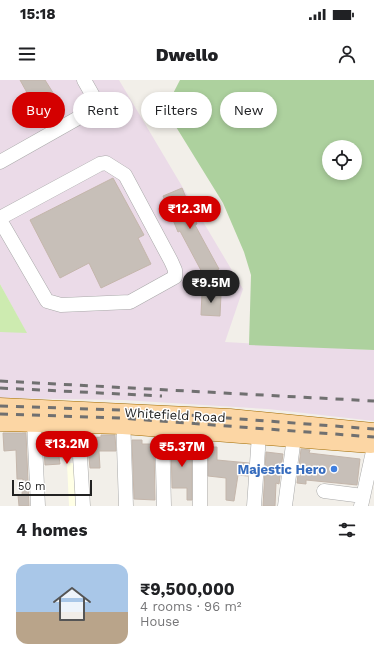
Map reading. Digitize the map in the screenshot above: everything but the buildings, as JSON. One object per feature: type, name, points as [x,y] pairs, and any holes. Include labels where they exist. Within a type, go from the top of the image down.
[{"type":"main road","name":"Whitefield Road","points":[[0,407],[123,419],[162,428],[294,437],[374,446]]},
{"type":"main road","name":"Whitefield Road","points":[[0,422],[78,423],[123,419],[230,418],[374,432]]},
{"type":"street","points":[[0,162],[94,109],[97,103],[84,80]]},
{"type":"street","points":[[106,162],[125,175],[171,261],[175,270],[175,277],[130,302],[61,305],[46,301],[0,219],[106,162]]},
{"type":"street","points":[[123,419],[126,506]]},
{"type":"street","points":[[34,423],[38,506]]},
{"type":"street","points":[[78,423],[83,506]]},
{"type":"street","points":[[162,428],[164,506]]},
{"type":"street","points":[[200,431],[200,506]]},
{"type":"street","points":[[254,506],[258,435]]},
{"type":"street","points":[[285,506],[294,437]]},
{"type":"street","points":[[324,492],[362,501],[374,446]]},
{"type":"shaded area","points":[[0,80],[119,80],[126,92],[73,92],[73,128],[133,128],[133,104],[141,117],[141,128],[147,128],[243,289],[225,342],[374,350],[374,421],[268,409],[123,400],[0,398],[0,332],[26,332],[0,284]]},
{"type":"shaded area","points":[[67,463],[83,463],[85,506],[69,506]]},
{"type":"green space","points":[[180,80],[374,80],[374,350],[249,345],[251,275],[244,252],[223,203],[177,128],[212,128],[212,92],[174,92]]},
{"type":"green space","points":[[0,284],[27,333],[0,332]]},
{"type":"railway","points":[[0,381],[374,401]]},
{"type":"railway","points":[[0,388],[162,396]]},
{"type":"railway","points":[[0,406],[120,410],[374,429]]},
{"type":"railway","points":[[0,414],[120,418],[374,437]]},
{"type":"place","name":"Majestic Hero","points":[[334,469]]}]
